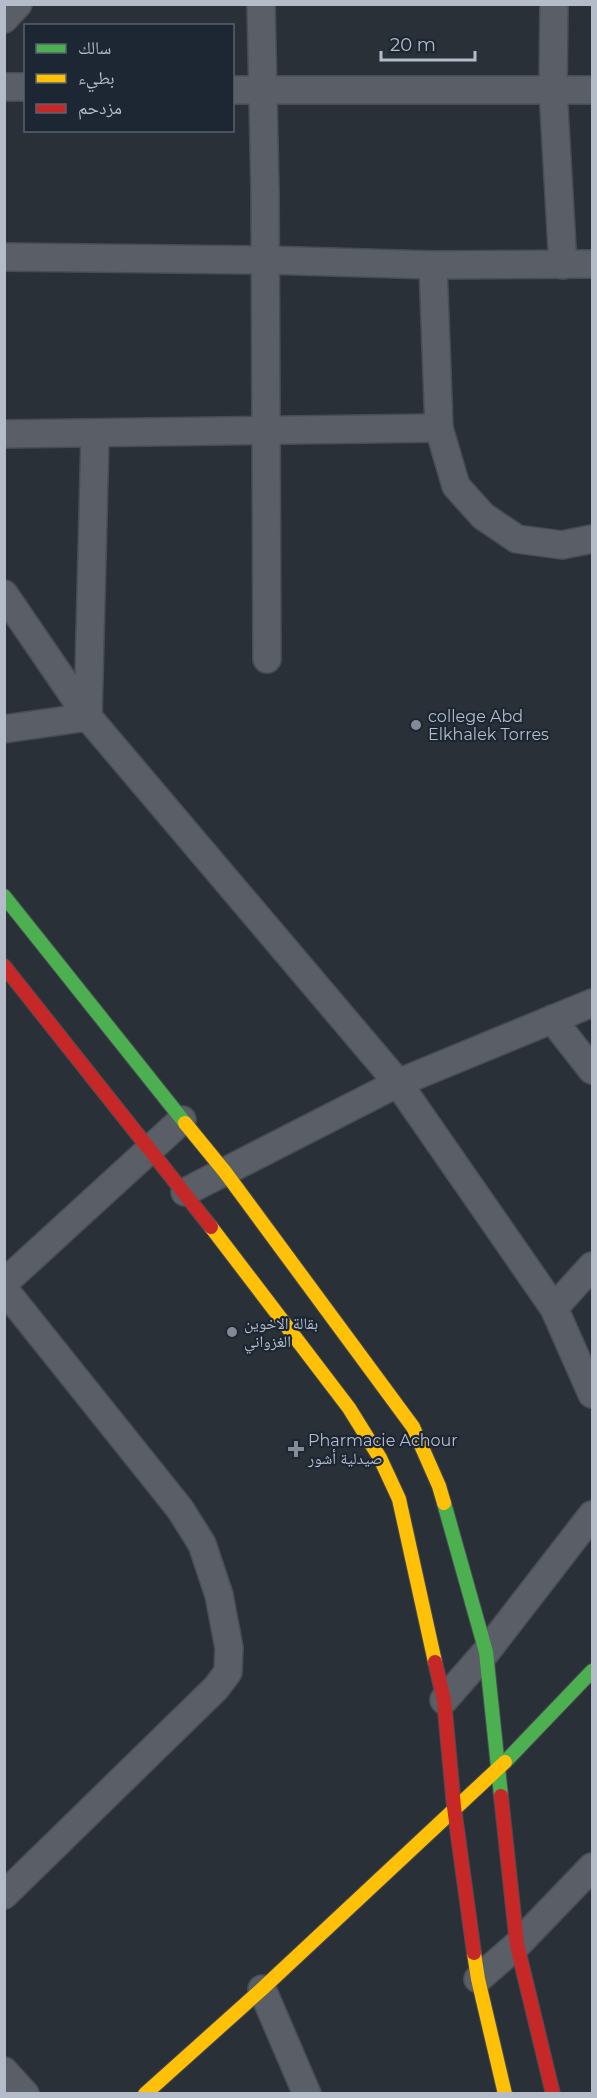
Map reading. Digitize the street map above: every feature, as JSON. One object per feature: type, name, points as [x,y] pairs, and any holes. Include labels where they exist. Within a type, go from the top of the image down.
[{"type":"street","points":[[4,19],[18,4]]},
{"type":"street","points":[[261,4],[264,90],[267,659]]},
{"type":"street","points":[[554,4],[553,90],[563,265]]},
{"type":"street","points":[[4,87],[24,87]]},
{"type":"street","points":[[234,90],[592,90]]},
{"type":"street","points":[[4,257],[265,260],[433,265],[592,264]]},
{"type":"street","points":[[433,265],[439,428],[456,486],[483,516],[517,539],[562,545],[592,539]]},
{"type":"street","points":[[4,434],[439,428]]},
{"type":"street","points":[[88,717],[94,434]]},
{"type":"street","points":[[4,594],[88,717],[398,1083],[554,1308],[592,1394]]},
{"type":"street","points":[[4,729],[88,717]]},
{"type":"street","points":[[4,897],[225,1172],[413,1427],[440,1486],[486,1652],[517,1945],[553,2094]]},
{"type":"street","points":[[4,966],[184,1192],[349,1408],[380,1458],[399,1500],[444,1700],[454,1807],[478,1979],[505,2094]]},
{"type":"street","points":[[184,1192],[398,1083],[592,1003]]},
{"type":"street","points":[[552,1019],[592,1070]]},
{"type":"street","points":[[4,1283],[182,1120]]},
{"type":"street","points":[[554,1308],[592,1266]]},
{"type":"street","points":[[4,1289],[180,1509],[202,1544],[219,1595],[229,1648],[228,1672],[216,1688],[4,1895]]},
{"type":"street","points":[[444,1700],[486,1652],[592,1515]]},
{"type":"street","points":[[145,2094],[262,1989],[454,1807],[499,1768],[592,1671]]},
{"type":"street","points":[[478,1979],[517,1945],[592,1867]]},
{"type":"street","points":[[262,1989],[307,2094]]},
{"type":"street","points":[[4,2072],[25,2094]]},
{"type":"traffic: fast","points":[[4,896],[185,1123]]},
{"type":"traffic: fast","points":[[444,1503],[486,1652],[501,1796]]},
{"type":"traffic: fast","points":[[505,1762],[592,1671]]},
{"type":"traffic: slow","points":[[185,1123],[225,1172],[413,1427],[444,1503]]},
{"type":"traffic: slow","points":[[211,1227],[349,1408],[380,1458],[399,1499],[435,1662]]},
{"type":"traffic: slow","points":[[145,2094],[262,1989],[505,1762]]},
{"type":"traffic: slow","points":[[474,1953],[505,2094]]},
{"type":"traffic: jam","points":[[4,966],[211,1227]]},
{"type":"traffic: jam","points":[[435,1662],[444,1700],[454,1807],[474,1953]]},
{"type":"traffic: jam","points":[[501,1796],[517,1945],[553,2094]]},
{"type":"place","name":"college Abd Elkhalek Torres","points":[[416,725]]},
{"type":"place","name":"بقالة الاخوين الغزواني","points":[[232,1332]]},
{"type":"place","name":"Pharmacie Achour صيدلية أشور","points":[[296,1449]]}]
